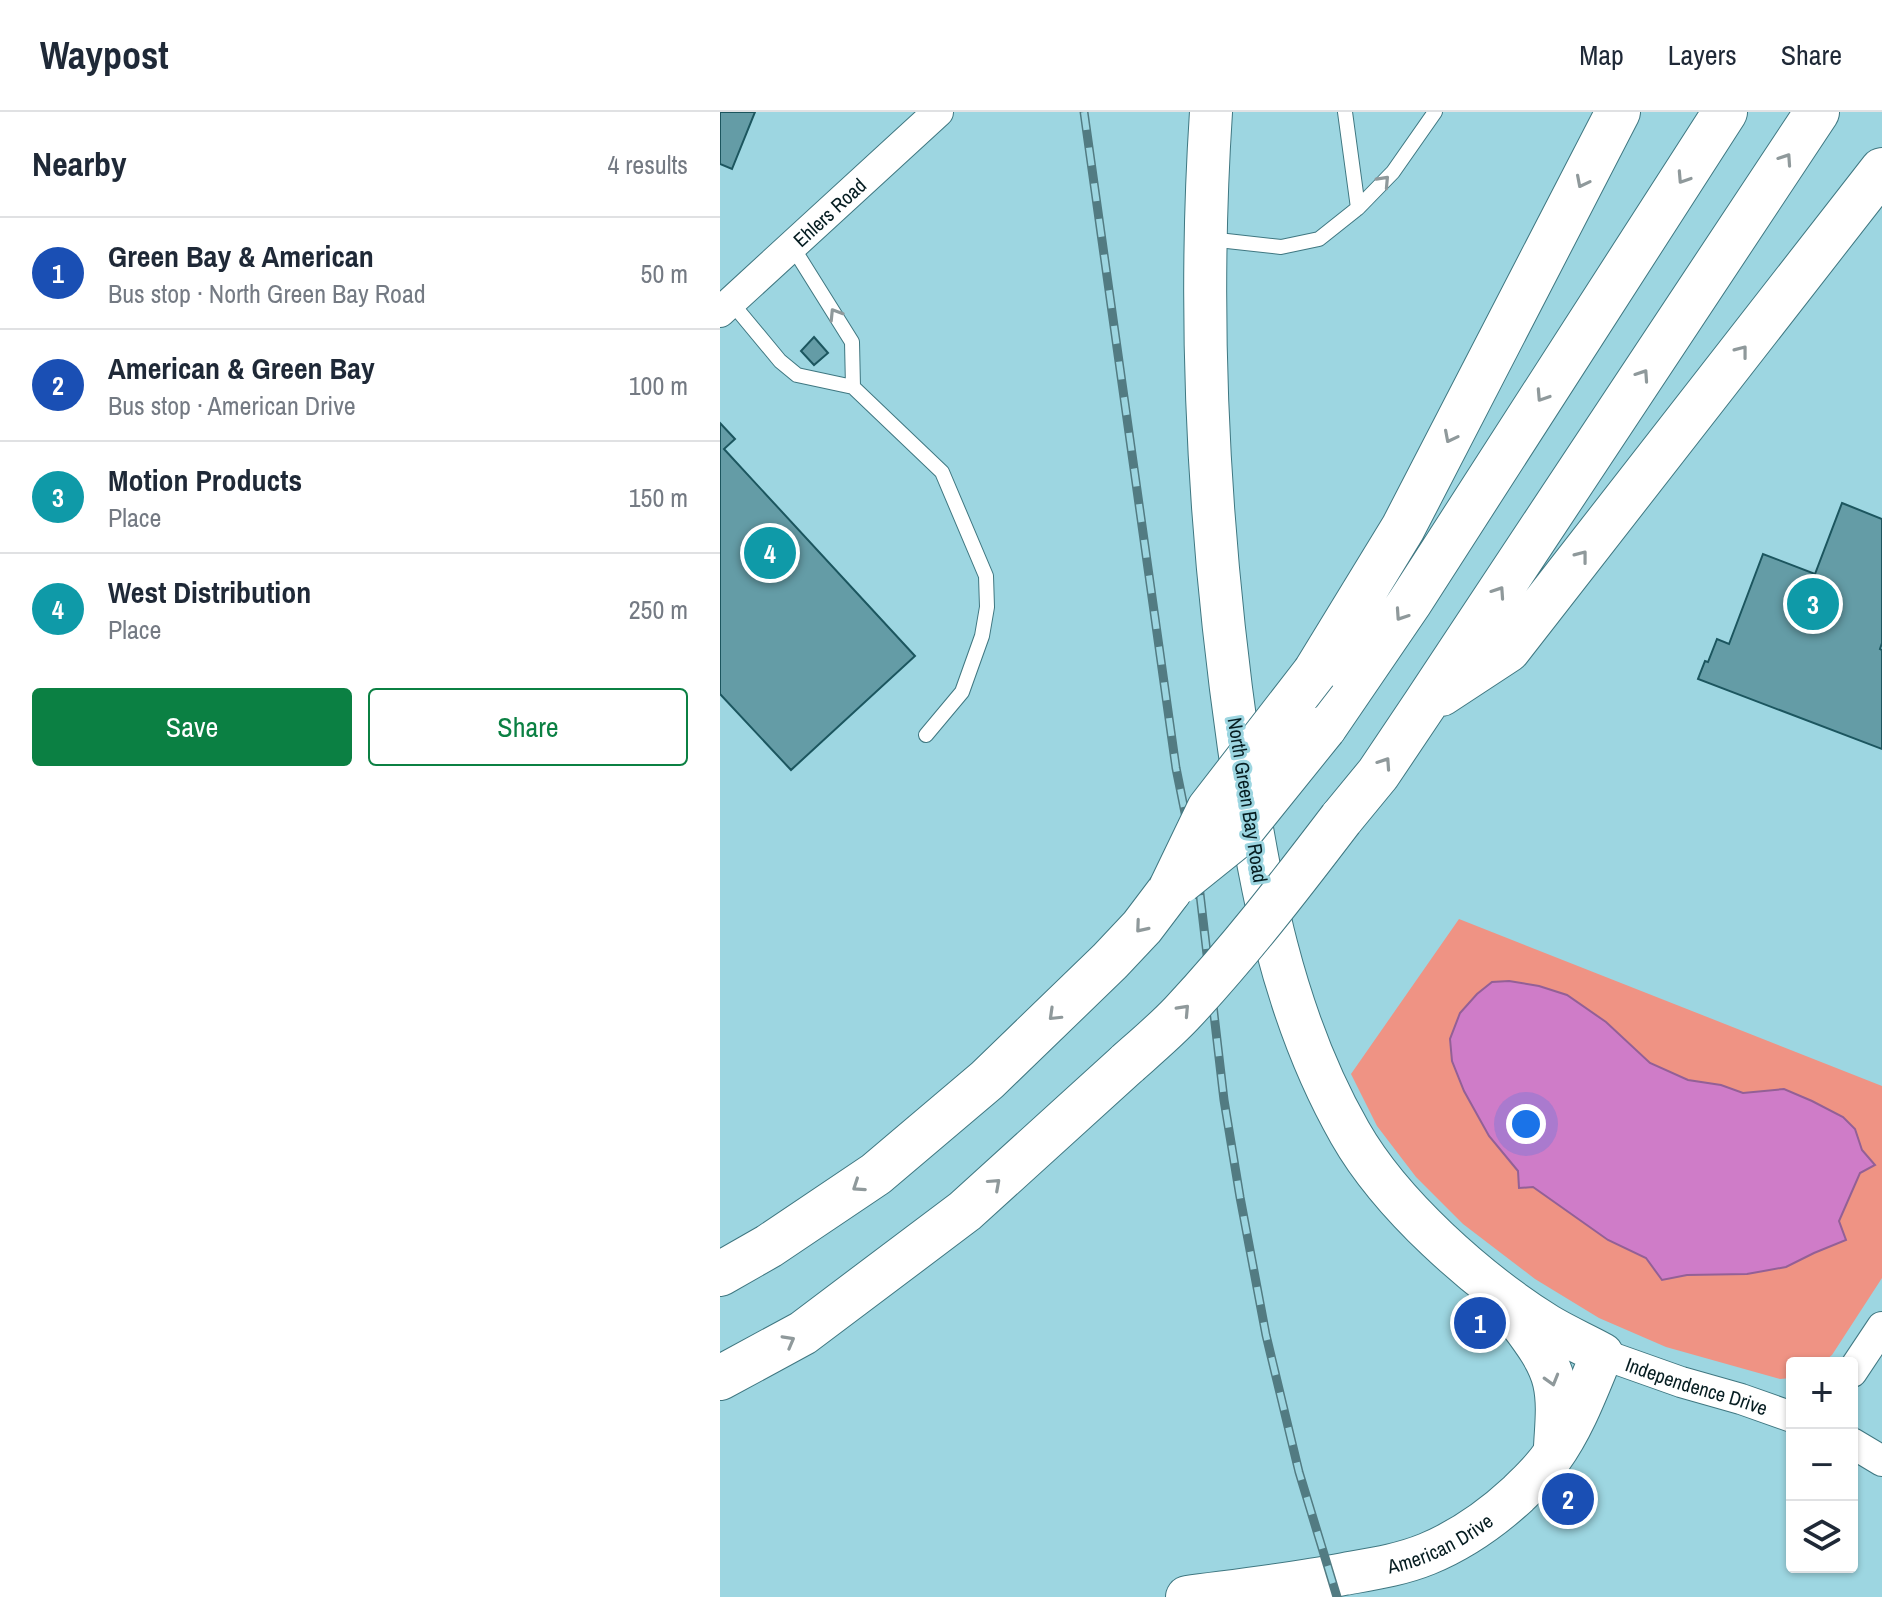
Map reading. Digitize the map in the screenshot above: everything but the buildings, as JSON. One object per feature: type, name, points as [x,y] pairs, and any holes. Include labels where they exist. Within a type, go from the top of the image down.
[{"type":"highway","points":[[720,1274],[769,1246],[876,1174],[987,1080],[1142,927],[1170,890],[1209,809],[1315,672],[1403,528],[1618,112]]},
{"type":"highway","points":[[1170,890],[1237,836],[1324,728],[1410,602],[1725,112]]},
{"type":"highway","points":[[720,1378],[803,1333],[965,1211],[1180,1015],[1218,972],[1277,903],[1378,774],[1817,112]]},
{"type":"highway","points":[[1425,704],[1508,650],[1882,170]]},
{"type":"street","name":"Ehlers Road","points":[[726,307],[938,112]]},
{"type":"street","name":"North Green Bay Road","points":[[1211,112],[1204,298],[1209,442],[1219,578],[1227,666],[1258,866],[1289,996],[1315,1063],[1350,1134],[1416,1218],[1497,1290],[1548,1325],[1602,1354]]},
{"type":"street","points":[[1497,1290],[1544,1357],[1554,1381],[1557,1406],[1555,1452]]},
{"type":"street","points":[[1858,1363],[1882,1327]]},
{"type":"street","name":"Independence Drive","points":[[1602,1354],[1786,1415]]},
{"type":"street","name":"American Drive","points":[[1187,1597],[1342,1574],[1412,1560],[1477,1528],[1535,1477],[1555,1452],[1580,1409],[1602,1354]]},
{"type":"street","points":[[1858,1447],[1882,1461]]},
{"type":"lane","points":[[1345,112],[1358,208]]},
{"type":"lane","points":[[1205,238],[1281,247],[1319,239],[1358,208],[1393,172],[1435,112]]},
{"type":"lane","points":[[792,246],[852,342],[853,387]]},
{"type":"lane","points":[[726,307],[797,375],[853,387],[942,472],[986,576],[987,607],[982,636],[962,692],[926,735]]},
{"type":"shaded area","points":[[1459,919],[1882,1086],[1882,1278],[1832,1355],[1786,1357],[1786,1378],[1666,1347],[1599,1318],[1535,1279],[1463,1224],[1416,1177],[1377,1126],[1351,1074]]},
{"type":"shaded area","points":[[1509,981],[1567,995],[1606,1022],[1650,1063],[1688,1080],[1721,1085],[1743,1093],[1784,1089],[1843,1117],[1855,1129],[1862,1150],[1875,1165],[1860,1173],[1839,1221],[1846,1240],[1786,1267],[1747,1274],[1687,1275],[1662,1280],[1646,1258],[1608,1240],[1533,1187],[1519,1188],[1518,1171],[1489,1136],[1464,1091],[1452,1061],[1450,1039],[1460,1013],[1477,994],[1492,982]]},
{"type":"railway","points":[[1084,112],[1176,768],[1198,877],[1224,1100],[1240,1197],[1266,1335],[1299,1472],[1337,1597]]},
{"type":"place","name":"West Distribution","points":[[770,553]]},
{"type":"place","name":"Motion Products","points":[[1813,604]]},
{"type":"place","name":"Green Bay & American","points":[[1480,1323]]},
{"type":"place","name":"American & Green Bay","points":[[1568,1499]]}]
